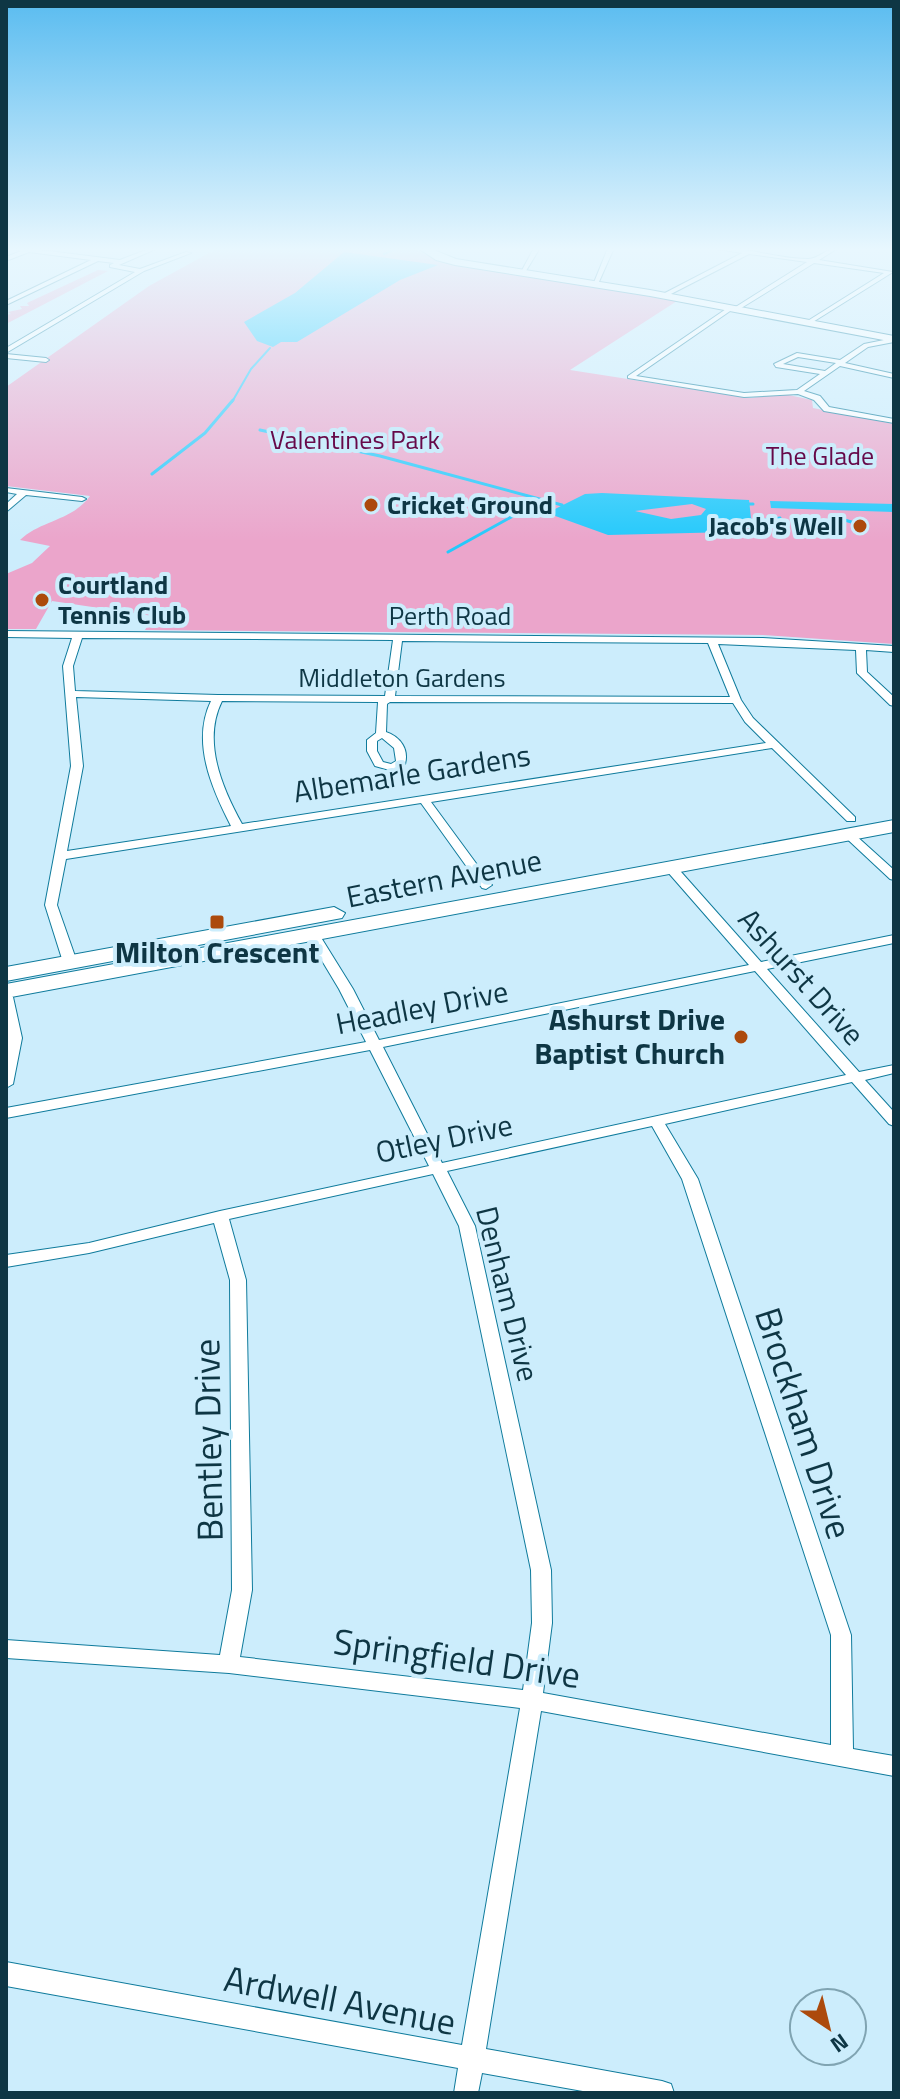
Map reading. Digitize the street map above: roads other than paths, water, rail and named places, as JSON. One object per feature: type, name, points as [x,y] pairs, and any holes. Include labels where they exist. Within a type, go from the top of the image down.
[{"type":"main road","name":"Eastern Avenue","points":[[6,994],[670,867],[850,827],[894,811]]},
{"type":"main road","name":"Eastern Avenue","points":[[6,974],[480,877],[850,827],[894,826]]},
{"type":"street","points":[[677,346],[630,377],[744,395],[799,392],[817,398],[827,409],[894,421]]},
{"type":"street","points":[[799,392],[861,346]]},
{"type":"street","points":[[6,353],[46,360]]},
{"type":"street","points":[[827,373],[776,365],[797,355],[894,376]]},
{"type":"street","points":[[6,490],[82,499]]},
{"type":"street","points":[[6,509],[24,492]]},
{"type":"street","name":"Perth Road","points":[[6,634],[712,641],[894,649]]},
{"type":"street","points":[[70,962],[51,905],[77,766],[68,666],[78,635]]},
{"type":"street","points":[[381,734],[382,703],[390,697],[398,637]]},
{"type":"street","points":[[712,641],[736,700],[772,745],[894,876]]},
{"type":"street","points":[[861,647],[862,673],[894,703]]},
{"type":"street","name":"Middleton Gardens","points":[[69,694],[387,700],[736,700]]},
{"type":"street","points":[[218,698],[209,717],[207,735],[223,800],[238,827]]},
{"type":"street","name":"Albemarle Gardens","points":[[60,856],[772,745]]},
{"type":"street","points":[[423,798],[480,877]]},
{"type":"street","name":"Ashurst Drive","points":[[670,867],[894,1121]]},
{"type":"street","name":"Denham Drive","points":[[312,934],[346,989],[467,1226],[541,1570],[542,1623],[532,1700],[466,2093]]},
{"type":"street","name":"Headley Drive","points":[[6,1113],[373,1045],[894,939]]},
{"type":"street","points":[[6,994],[15,1038],[6,1084]]},
{"type":"street","name":"Otley Drive","points":[[6,1261],[89,1248],[220,1216],[894,1069]]},
{"type":"street","name":"Brockham Drive","points":[[656,1121],[690,1179],[841,1635],[842,1757]]},
{"type":"street","name":"Bentley Drive","points":[[220,1216],[238,1280],[242,1590],[229,1664]]},
{"type":"street","name":"Springfield Drive","points":[[6,1649],[229,1664],[532,1700],[894,1766]]},
{"type":"street","name":"Ardwell Avenue","points":[[6,1974],[470,2061],[662,2093]]},
{"type":"water","points":[[585,494],[749,500],[751,518],[756,522],[731,532],[608,535],[547,513]],"holes":[[[692,504],[706,509],[701,515],[671,519],[635,511]]]},
{"type":"water","points":[[770,501],[894,504],[894,512],[771,508]]},
{"type":"waterway","points":[[232,402],[251,369],[270,348]]},
{"type":"waterway","points":[[152,474],[205,433],[233,400]]},
{"type":"waterway","points":[[260,430],[380,456],[552,502]]},
{"type":"waterway","points":[[448,552],[522,511],[552,502]]},
{"type":"waterway","points":[[552,502],[562,505]]},
{"type":"waterway","points":[[755,521],[780,518]]},
{"type":"waterway","points":[[841,519],[855,523]]},
{"type":"place","name":"Cricket Ground","points":[[371,505]]},
{"type":"place","name":"Jacob's Well","points":[[860,526]]},
{"type":"place","name":"Courtland Tennis Club","points":[[42,600]]},
{"type":"place","name":"Milton Crescent","points":[[217,922]]},
{"type":"place","name":"Ashurst Drive Baptist Church","points":[[741,1037]]},
{"type":"park label","name":"Valentines Park","points":[[355,440]]},
{"type":"park label","name":"The Glade","points":[[820,456]]}]
